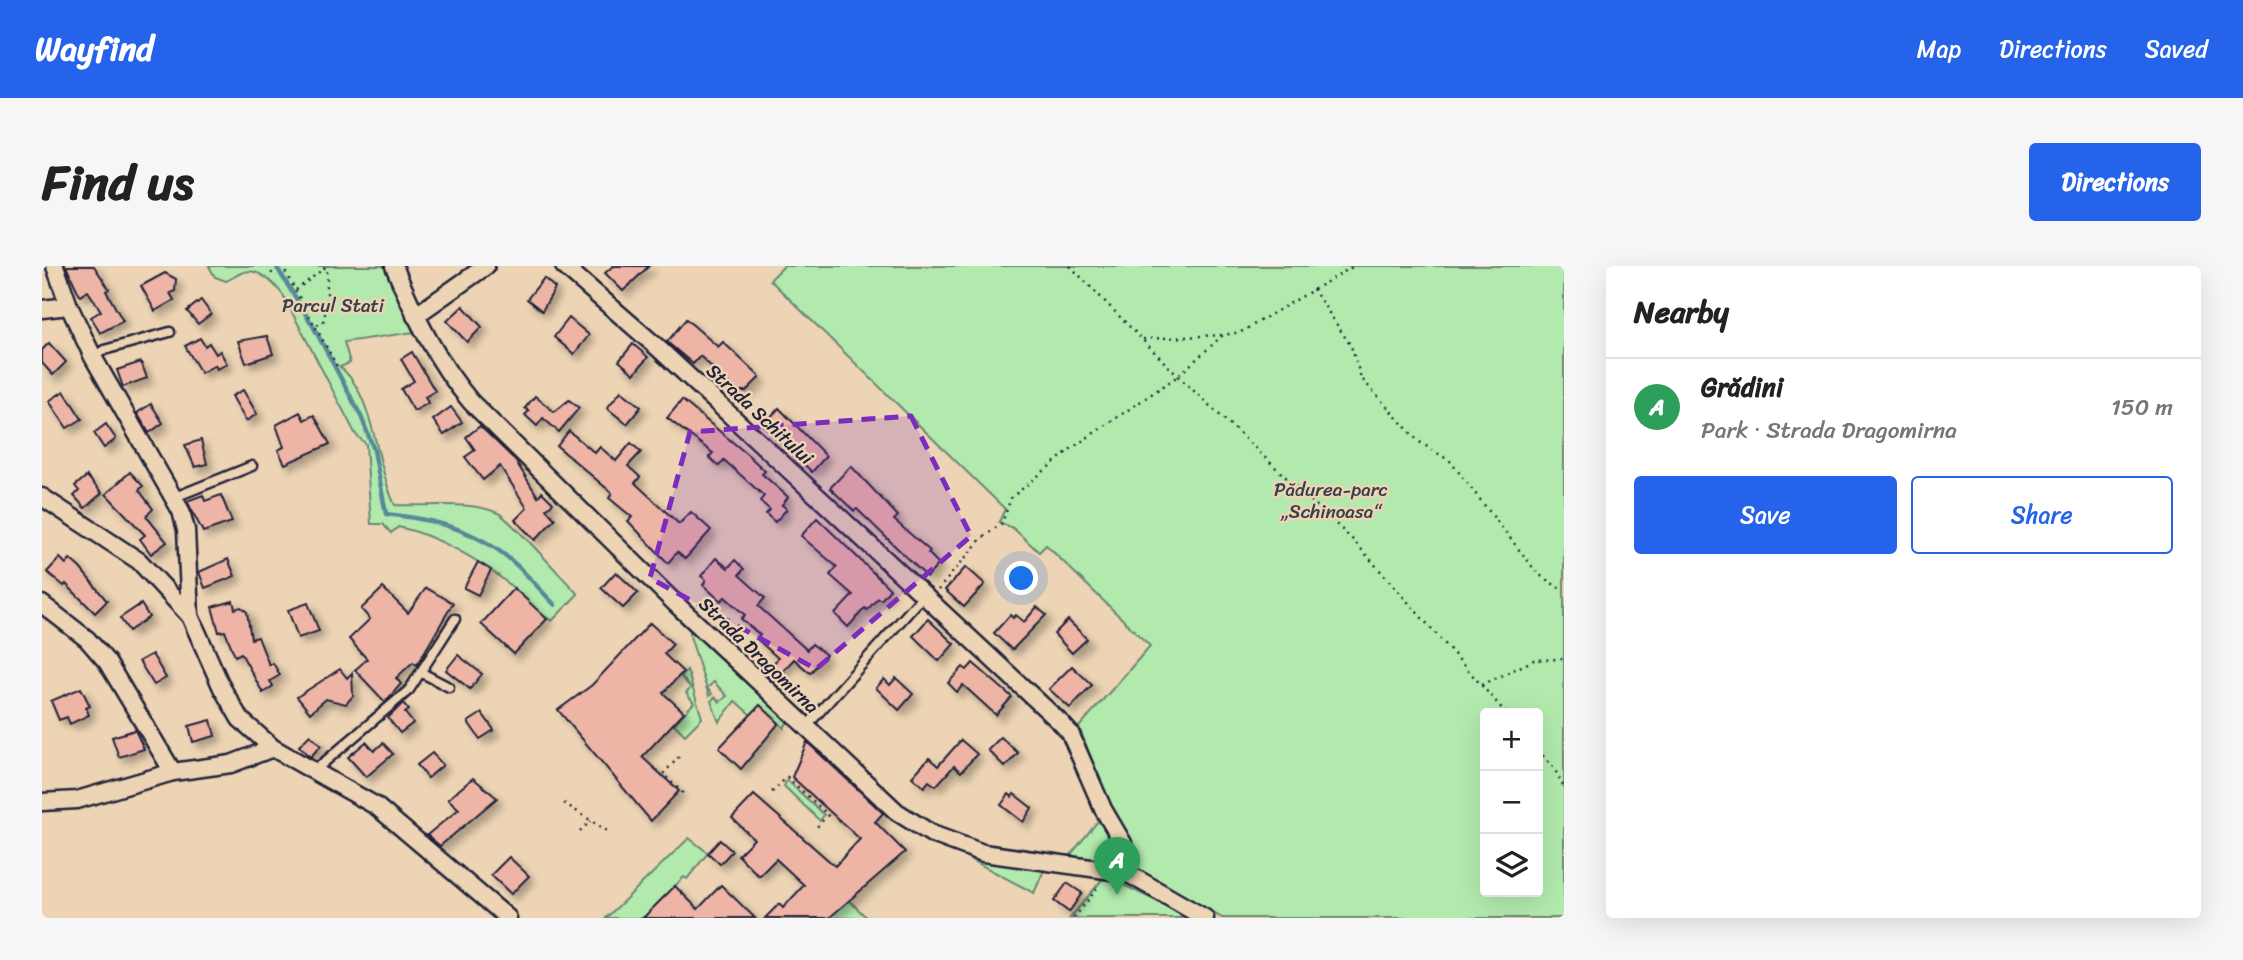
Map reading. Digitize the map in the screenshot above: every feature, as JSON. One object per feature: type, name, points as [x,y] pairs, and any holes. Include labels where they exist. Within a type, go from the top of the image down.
[{"type":"street","points":[[55,266],[69,306],[93,357],[140,442],[176,497],[186,530],[190,616]]},
{"type":"street","name":"Strada Dragomirna","points":[[394,266],[415,316],[452,380],[471,402],[805,728],[897,812],[941,839],[1010,858],[1119,872],[1205,918]]},
{"type":"street","points":[[415,316],[485,266]]},
{"type":"street","name":"Strada Schitului","points":[[564,266],[657,346],[1070,733],[1103,809],[1124,843],[1119,872]]},
{"type":"street","points":[[42,309],[69,306]]},
{"type":"street","points":[[42,497],[139,562],[190,616],[235,713],[273,748],[382,811],[508,918]]},
{"type":"street","points":[[42,604],[87,639],[107,662],[173,772]]},
{"type":"street","points":[[42,802],[77,800],[173,772],[231,764],[273,748]]},
{"type":"lane","points":[[93,357],[104,350],[170,332]]},
{"type":"lane","points":[[176,497],[252,466]]},
{"type":"lane","points":[[805,728],[926,598]]},
{"type":"lane","points":[[312,772],[409,690],[454,619]]},
{"type":"lane","points":[[422,673],[449,687]]},
{"type":"path","points":[[268,266],[274,277]]},
{"type":"path","points":[[282,266],[317,325],[337,366]]},
{"type":"path","points":[[296,290],[327,266],[327,304],[323,322],[317,325]]},
{"type":"path","points":[[1070,266],[1178,376],[1354,541],[1501,708]]},
{"type":"path","points":[[1142,339],[1241,332],[1354,266]]},
{"type":"path","points":[[1312,289],[1350,346],[1361,378],[1418,441],[1450,461],[1538,573],[1564,591]]},
{"type":"path","points":[[926,598],[981,539],[1002,523],[1011,498],[1072,448],[1178,376],[1223,335]]},
{"type":"path","points":[[1481,686],[1534,660],[1564,659]]},
{"type":"path","points":[[1543,756],[1554,768],[1564,788]]},
{"type":"path","points":[[679,757],[663,774],[684,794]]},
{"type":"path","points":[[772,792],[787,777],[828,815],[814,830]]},
{"type":"path","points":[[564,803],[610,833]]},
{"type":"path","points":[[580,831],[591,821]]},
{"type":"path","points":[[1074,918],[1119,872]]},
{"type":"highlighted area","points":[[911,416],[971,536],[816,669],[650,578],[690,432]]},
{"type":"green space","name":"Parcul Stati","points":[[209,266],[388,266],[415,332],[344,342],[350,363],[340,367],[352,379],[361,395],[395,505],[461,505],[498,513],[526,538],[578,594],[552,621],[498,576],[457,550],[412,531],[398,527],[391,533],[383,524],[371,524],[366,444],[356,435],[283,295],[259,274],[247,271],[226,281],[215,277]]},
{"type":"green space","name":"Pădurea-parc „Schinoasa“","points":[[784,266],[1564,266],[1564,918],[1222,918],[1139,873],[1133,848],[1111,808],[1079,727],[1150,646],[1046,545],[1039,552],[1013,528],[999,522],[1005,509],[770,280]]},
{"type":"green space","points":[[690,626],[788,721],[784,728],[761,706],[751,715],[735,701],[719,722],[711,701],[715,697],[720,702],[727,696],[714,682],[707,688],[712,694],[709,696],[690,636]]},
{"type":"green space","points":[[687,670],[702,718],[685,735],[674,724],[694,703],[686,693],[691,688],[681,677]]},
{"type":"green space","points":[[787,780],[824,815],[820,821],[784,786]]},
{"type":"green space","points":[[1101,817],[1122,851],[1120,859],[1109,866],[1068,858]]},
{"type":"green space","points":[[689,838],[708,853],[687,879],[684,877],[643,918],[606,918]]},
{"type":"green space","points":[[966,853],[1065,868],[1044,870],[1034,893],[966,857]]},
{"type":"green space","points":[[1105,876],[1183,914],[1189,918],[1070,918]]},
{"type":"green space","points":[[849,900],[867,918],[827,918]]},
{"type":"building","points":[[66,266],[94,266],[109,289],[106,291],[123,321],[100,333],[91,317],[101,311],[88,291],[80,296]]},
{"type":"building","points":[[613,266],[649,266],[623,291],[605,273]]},
{"type":"building","points":[[165,273],[176,279],[175,291],[170,293],[174,300],[155,311],[141,286]]},
{"type":"building","points":[[544,278],[555,288],[542,311],[527,299]]},
{"type":"building","points":[[201,300],[211,314],[198,324],[187,311]]},
{"type":"building","points":[[463,306],[482,327],[467,342],[447,321]]},
{"type":"building","points":[[569,318],[589,335],[574,354],[554,337]]},
{"type":"building","points":[[686,319],[718,347],[723,342],[760,377],[746,391],[737,391],[700,356],[693,364],[667,342]]},
{"type":"building","points":[[267,336],[273,354],[246,363],[238,341]]},
{"type":"building","points":[[200,338],[205,346],[209,343],[216,354],[220,351],[227,364],[217,369],[215,365],[201,373],[185,346]]},
{"type":"building","points":[[49,343],[66,362],[53,375],[42,363],[42,350]]},
{"type":"building","points":[[633,344],[648,357],[634,374],[619,361]]},
{"type":"building","points":[[412,352],[435,391],[425,397],[428,403],[414,411],[401,389],[414,381],[401,359]]},
{"type":"building","points":[[141,362],[147,378],[123,387],[117,370]]},
{"type":"building","points":[[243,390],[257,414],[246,421],[232,396]]},
{"type":"building","points":[[64,391],[82,419],[67,428],[49,401]]},
{"type":"building","points":[[621,391],[641,407],[627,424],[607,408]]},
{"type":"building","points":[[535,396],[554,412],[569,400],[579,408],[559,432],[543,418],[537,426],[525,415],[529,411],[525,408]]},
{"type":"building","points":[[682,400],[748,455],[765,471],[762,474],[788,497],[782,505],[787,509],[775,522],[766,514],[770,510],[760,501],[764,496],[724,460],[719,466],[709,457],[713,453],[667,418]]},
{"type":"building","points":[[151,404],[163,423],[149,433],[137,413]]},
{"type":"building","points":[[451,407],[462,422],[444,435],[433,420]]},
{"type":"building","points":[[779,408],[826,456],[812,472],[763,425]]},
{"type":"building","points":[[300,412],[304,420],[314,415],[330,444],[285,464],[278,450],[284,447],[276,425]]},
{"type":"building","points":[[106,424],[116,439],[104,448],[94,433]]},
{"type":"building","points":[[480,426],[515,460],[538,497],[542,492],[553,503],[546,509],[555,519],[535,540],[515,520],[527,508],[500,466],[483,480],[465,457],[475,450],[466,437]]},
{"type":"building","points":[[569,431],[595,453],[600,447],[616,461],[631,443],[641,452],[628,466],[640,477],[635,483],[679,524],[691,512],[711,530],[685,559],[677,552],[668,563],[628,521],[632,517],[609,498],[612,493],[557,446]]},
{"type":"building","points":[[201,440],[207,464],[195,467],[185,445]]},
{"type":"building","points":[[851,466],[898,516],[894,520],[930,551],[928,553],[939,564],[927,577],[857,509],[854,511],[830,488]]},
{"type":"building","points":[[130,472],[143,486],[139,490],[153,509],[146,516],[167,542],[151,554],[140,539],[145,535],[106,494]]},
{"type":"building","points":[[87,476],[102,493],[85,508],[74,496],[79,491],[75,486]]},
{"type":"building","points":[[203,495],[205,501],[221,495],[232,522],[203,532],[187,501]]},
{"type":"building","points":[[817,518],[890,589],[881,600],[878,598],[867,610],[865,608],[848,627],[835,614],[853,595],[830,575],[837,567],[801,536]]},
{"type":"building","points":[[60,558],[66,564],[70,559],[80,568],[107,601],[95,613],[66,584],[64,586],[47,572]]},
{"type":"building","points":[[716,558],[728,568],[735,560],[744,569],[739,575],[765,598],[758,606],[807,650],[812,644],[826,655],[810,673],[794,659],[774,681],[765,673],[778,658],[757,639],[760,635],[741,619],[745,615],[725,597],[721,601],[703,585],[706,580],[701,576]]},
{"type":"building","points":[[228,559],[235,576],[205,588],[199,572]]},
{"type":"building","points":[[478,562],[491,570],[478,595],[464,588]]},
{"type":"building","points":[[966,567],[985,584],[964,607],[945,590]]},
{"type":"building","points":[[616,572],[638,593],[623,608],[601,588]]},
{"type":"building","points":[[383,588],[408,613],[426,588],[453,603],[417,665],[413,662],[396,678],[401,684],[385,702],[355,670],[367,659],[349,639],[370,619],[361,609]]},
{"type":"building","points":[[514,588],[547,619],[514,654],[481,624]]},
{"type":"building","points":[[233,601],[235,609],[241,607],[247,612],[251,639],[258,637],[269,665],[273,663],[280,675],[270,681],[273,686],[263,693],[241,653],[235,656],[225,631],[219,632],[212,607]]},
{"type":"building","points":[[308,603],[319,631],[298,638],[288,610]]},
{"type":"building","points":[[141,604],[149,617],[129,631],[120,618]]},
{"type":"building","points":[[1037,607],[1046,615],[1012,650],[994,633],[1010,615],[1013,618],[1016,615],[1024,622]]},
{"type":"building","points":[[928,619],[954,644],[939,661],[913,636]]},
{"type":"building","points":[[1068,620],[1087,639],[1072,653],[1054,634]]},
{"type":"building","points":[[650,623],[673,644],[664,654],[683,672],[663,693],[684,712],[642,757],[679,791],[651,821],[558,710],[592,685]]},
{"type":"building","points":[[152,654],[166,678],[154,685],[139,661]]},
{"type":"building","points":[[458,655],[482,674],[470,689],[446,670]]},
{"type":"building","points":[[973,663],[1012,697],[996,715],[963,685],[957,692],[948,683],[963,667],[967,670]]},
{"type":"building","points":[[1072,666],[1092,685],[1070,708],[1049,689]]},
{"type":"building","points":[[340,669],[347,678],[352,673],[353,696],[346,704],[326,699],[310,713],[297,697]]},
{"type":"building","points":[[896,678],[913,694],[899,710],[876,688],[884,679],[890,685]]},
{"type":"building","points":[[81,688],[90,706],[86,708],[89,715],[70,724],[67,717],[59,720],[51,701]]},
{"type":"building","points":[[403,703],[409,710],[405,713],[413,723],[400,733],[388,718]]},
{"type":"building","points":[[760,705],[779,723],[741,769],[719,748]]},
{"type":"building","points":[[482,713],[494,730],[480,739],[468,722]]},
{"type":"building","points":[[211,720],[215,736],[193,742],[189,726]]},
{"type":"building","points":[[135,730],[144,749],[119,757],[112,737]]},
{"type":"building","points":[[310,735],[321,746],[310,757],[299,746]]},
{"type":"building","points":[[1001,737],[1018,753],[1005,767],[988,750]]},
{"type":"building","points":[[961,740],[977,754],[961,772],[954,766],[936,786],[929,781],[924,787],[912,777],[929,758],[938,766]]},
{"type":"building","points":[[366,742],[374,751],[383,743],[393,754],[366,777],[348,757]]},
{"type":"building","points":[[807,742],[883,813],[875,822],[905,852],[829,918],[765,918],[779,904],[783,908],[804,885],[776,859],[759,876],[738,855],[754,839],[732,818],[754,795],[835,866],[860,839],[792,777]]},
{"type":"building","points":[[432,753],[443,765],[428,778],[417,765]]},
{"type":"building","points":[[473,778],[497,798],[440,846],[427,835],[459,809],[448,799]]},
{"type":"building","points":[[1009,794],[1012,797],[1014,794],[1032,808],[1023,822],[1001,805]]},
{"type":"building","points":[[720,840],[732,851],[720,864],[708,853]]},
{"type":"building","points":[[509,857],[529,876],[511,894],[491,875]]},
{"type":"building","points":[[1067,883],[1082,893],[1069,912],[1054,901]]},
{"type":"building","points":[[721,885],[755,918],[643,918],[675,886],[698,909]]},
{"type":"waterway","points":[[276,266],[313,326],[361,416],[374,450],[386,514],[442,524],[482,540],[511,560],[555,605]]},
{"type":"place","name":"Grădini","points":[[1117,895]]}]
